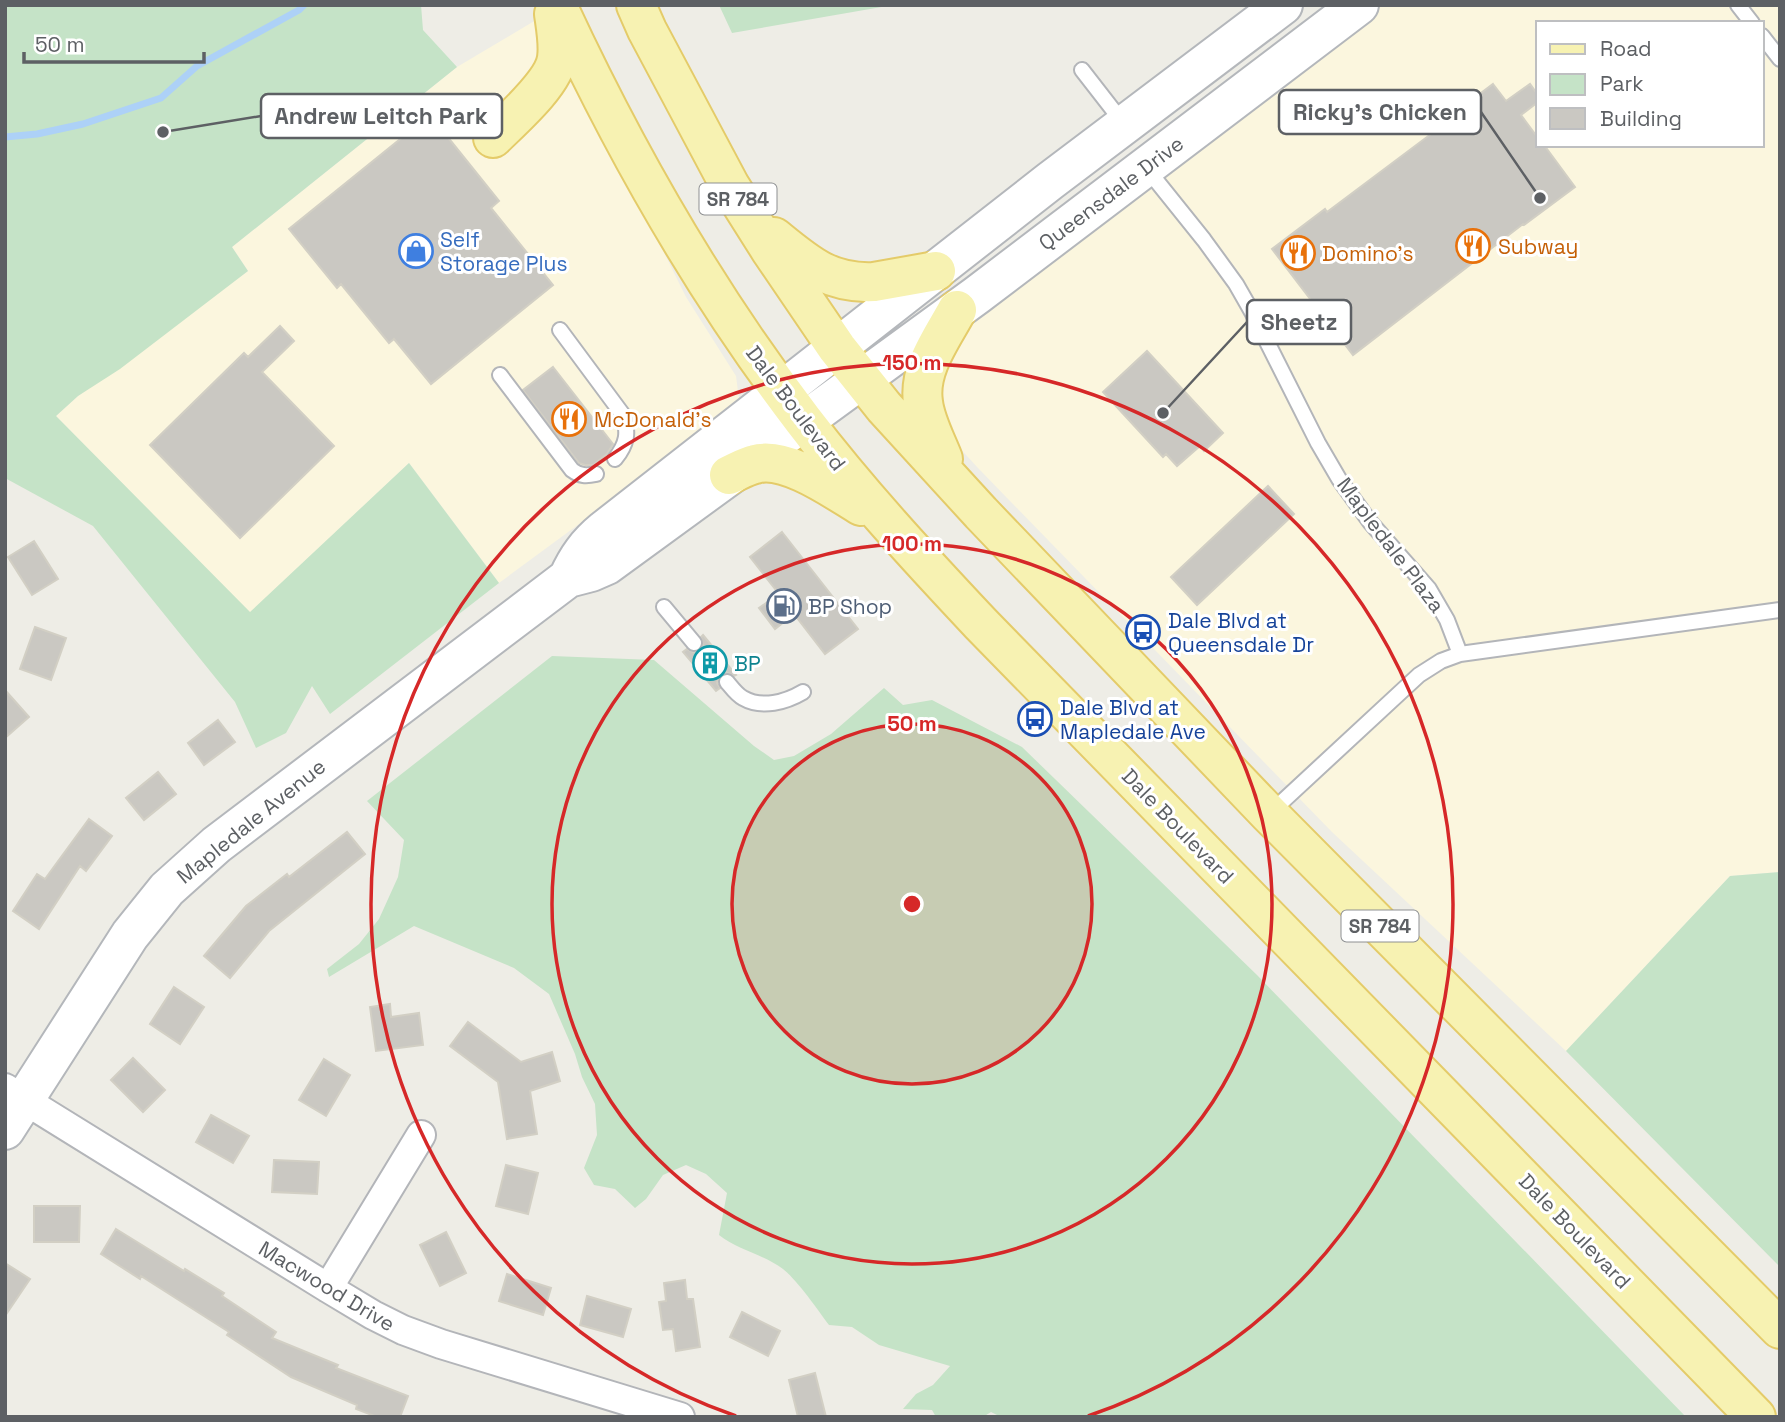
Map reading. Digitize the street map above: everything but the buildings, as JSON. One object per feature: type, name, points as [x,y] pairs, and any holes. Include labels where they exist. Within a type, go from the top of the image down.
[{"type":"main road","points":[[493,138],[537,93],[554,69],[558,55],[555,5]]},
{"type":"main road","name":"Dale Boulevard","points":[[555,5],[612,120],[726,313],[793,406],[885,521],[990,634],[1756,1417]]},
{"type":"main road","name":"SR 784","points":[[636,5],[724,174],[749,216],[837,348],[884,407],[951,481],[1269,814],[1780,1329]]},
{"type":"main road","points":[[749,216],[807,264],[839,279],[874,282],[936,271]]},
{"type":"main road","points":[[951,481],[925,411],[922,394],[925,372],[957,310]]},
{"type":"main road","points":[[729,475],[763,463],[793,469],[828,485],[885,521]]},
{"type":"street","points":[[837,348],[1283,5]]},
{"type":"street","name":"Queensdale Drive","points":[[862,379],[1359,5]]},
{"type":"street","name":"Mapledale Avenue","points":[[12,1106],[130,935],[167,889],[216,845],[568,578],[607,565],[729,475],[793,406],[837,348]]},
{"type":"street","name":"Mapledale Avenue","points":[[568,578],[578,556],[591,541],[793,406],[862,379]]},
{"type":"street","name":"Macwood Drive","points":[[12,1106],[403,1330],[680,1417]]},
{"type":"street","points":[[328,1288],[421,1135]]},
{"type":"lane","points":[[1738,5],[1750,21]]},
{"type":"lane","points":[[1764,39],[1780,59]]},
{"type":"lane","points":[[1082,70],[1125,125]]},
{"type":"lane","name":"Mapledale Plaza","points":[[1145,167],[1236,284],[1339,479],[1370,522],[1429,589],[1447,620],[1460,654]]},
{"type":"lane","points":[[560,330],[623,415],[628,432],[625,444],[615,459]]},
{"type":"lane","points":[[500,375],[572,471],[578,475],[596,474]]},
{"type":"lane","points":[[664,607],[694,643]]},
{"type":"lane","points":[[1269,814],[1419,675],[1441,661],[1460,654],[1780,610]]},
{"type":"lane","points":[[727,682],[742,698],[763,704],[788,699],[803,692]]},
{"type":"shaded area","points":[[1376,5],[1780,5],[1780,872],[1730,876],[1566,1051],[1332,832],[934,420],[942,345]]},
{"type":"shaded area","points":[[546,14],[686,297],[736,376],[738,407],[499,583],[409,463],[250,613],[56,416],[78,396],[248,271],[232,247],[457,67]]},
{"type":"green space","points":[[5,5],[421,5],[423,30],[457,67],[232,247],[248,271],[120,369],[78,396],[56,416],[250,612],[409,463],[499,583],[330,714],[312,686],[286,733],[256,748],[235,702],[93,526],[5,478]]},
{"type":"green space","points":[[719,5],[893,5],[732,33]]},
{"type":"green space","points":[[552,656],[654,660],[774,760],[794,756],[831,734],[884,688],[903,705],[932,700],[1022,747],[1257,975],[1686,1417],[1001,1417],[991,1412],[983,1417],[936,1417],[932,1410],[903,1409],[916,1394],[933,1385],[950,1366],[879,1345],[852,1327],[829,1325],[783,1269],[719,1235],[727,1193],[706,1174],[686,1165],[663,1175],[646,1199],[635,1208],[615,1189],[594,1185],[584,1168],[597,1135],[595,1104],[549,994],[514,968],[414,926],[329,977],[327,969],[359,944],[379,919],[398,877],[404,840],[367,801]]},
{"type":"green space","points":[[1780,872],[1780,1267],[1566,1051],[1730,876]]},
{"type":"waterway","points":[[5,137],[37,134],[83,124],[161,98],[197,66],[304,5]]},
{"type":"place","name":"Andrew Leitch Park","points":[[163,132]]},
{"type":"place","name":"Ricky's Chicken","points":[[1540,198]]},
{"type":"place","name":"Subway","points":[[1473,246]]},
{"type":"place","name":"Self Storage Plus","points":[[416,251]]},
{"type":"place","name":"Domino's","points":[[1298,253]]},
{"type":"place","name":"Sheetz","points":[[1163,413]]},
{"type":"place","name":"McDonald's","points":[[569,419]]},
{"type":"place","name":"BP Shop","points":[[784,606]]},
{"type":"place","name":"Dale Blvd at Queensdale Dr","points":[[1143,632]]},
{"type":"place","name":"BP","points":[[710,663]]},
{"type":"place","name":"Dale Blvd at Mapledale Ave","points":[[1035,719]]}]
